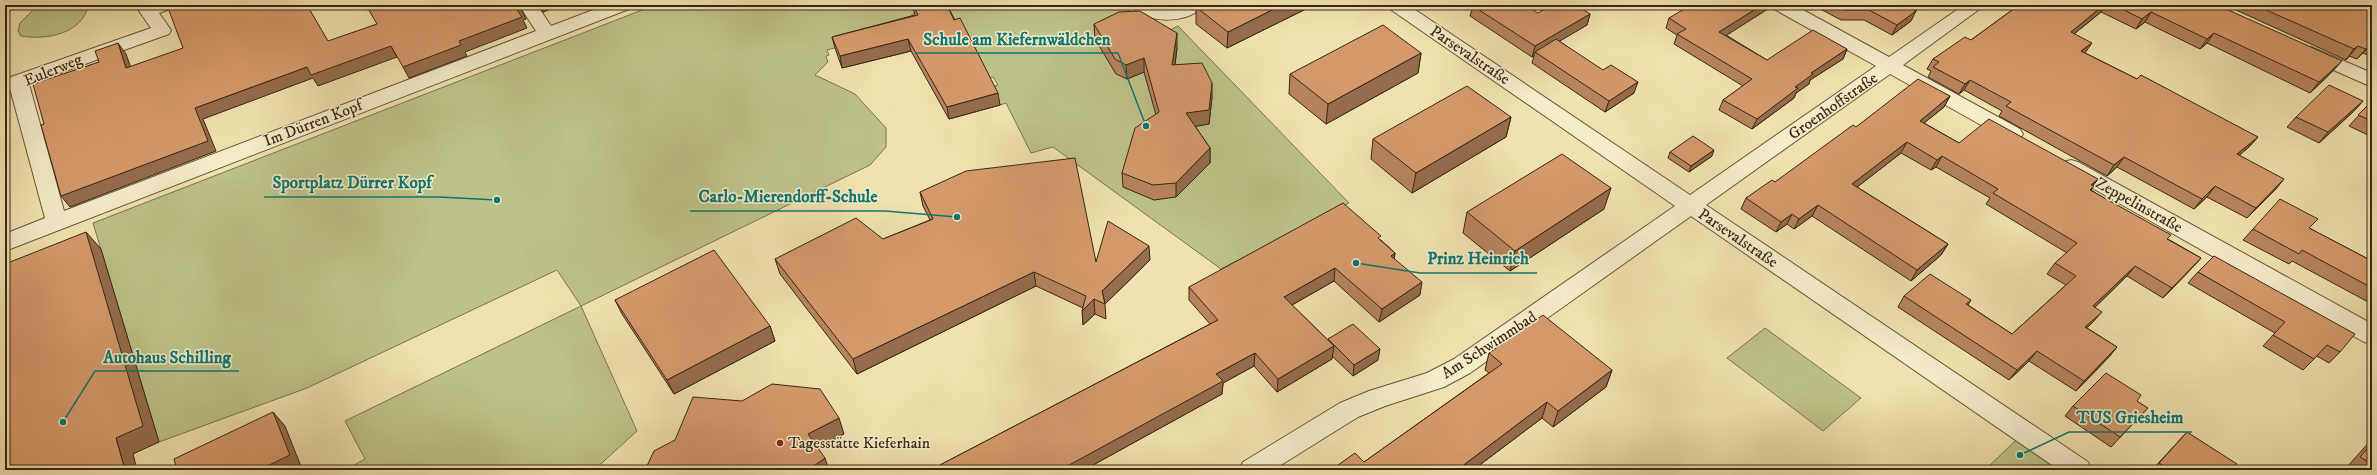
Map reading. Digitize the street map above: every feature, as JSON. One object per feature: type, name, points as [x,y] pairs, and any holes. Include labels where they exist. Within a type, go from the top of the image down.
[{"type":"street","name":"Eulerweg","points":[[57,223],[18,81],[162,30],[148,11],[164,5]]},
{"type":"street","points":[[528,5],[547,34]]},
{"type":"street","name":"Im Dürren Kopf","points":[[5,243],[125,195],[623,5]]},
{"type":"street","points":[[1140,5],[1147,11],[1157,14],[1173,14],[1190,7]]},
{"type":"street","name":"Parsevalstraße","points":[[1396,5],[2079,470]]},
{"type":"street","points":[[1780,5],[2027,142]]},
{"type":"street","name":"Groenhoffstraße","points":[[1690,206],[1976,5]]},
{"type":"street","points":[[2293,45],[2372,81]]},
{"type":"street","name":"Zeppelinstraße","points":[[2054,157],[2372,335]]},
{"type":"street","name":"Am Schwimmbad","points":[[1252,470],[1349,410],[1378,398],[1435,380],[1462,366],[1690,206]]},
{"type":"green space","points":[[38,5],[85,5],[87,10],[83,18],[76,25],[59,34],[40,37],[21,36],[18,31],[20,23]]},
{"type":"green space","points":[[655,5],[1122,5],[1162,34],[1178,26],[1349,203],[1221,269],[1053,147],[1031,153],[1006,103],[1000,105],[991,87],[998,85],[993,77],[986,78],[914,13],[897,32],[827,50],[829,55],[826,56],[828,62],[815,75],[855,94],[886,128],[886,147],[870,165],[581,306],[557,270],[307,388],[159,442],[93,223]]},
{"type":"green space","points":[[581,306],[637,431],[594,470],[345,470],[365,459],[345,421]]},
{"type":"green space","points":[[1765,328],[1861,398],[1823,431],[1727,358]]},
{"type":"green space","points":[[2016,440],[2060,470],[1985,470]]},
{"type":"building","points":[[167,5],[307,5],[328,41],[377,24],[366,5],[520,5],[521,8],[517,10],[522,17],[459,41],[461,45],[403,67],[391,46],[311,75],[307,67],[195,108],[208,141],[61,196],[41,125],[44,124],[33,84],[99,62],[95,51],[118,43],[126,68],[183,48]]},
{"type":"building","points":[[913,5],[947,5],[954,20],[960,18],[998,93],[947,107],[908,39],[840,56],[832,37],[918,15]]},
{"type":"building","points":[[1219,5],[1282,5],[1228,32],[1196,7]]},
{"type":"building","points":[[1526,5],[1538,13],[1552,5],[1576,5],[1590,14],[1535,46],[1473,6]]},
{"type":"building","points":[[1691,5],[1762,5],[1719,32],[1767,60],[1813,30],[1847,49],[1811,73],[1813,74],[1795,87],[1798,88],[1757,119],[1723,100],[1752,79],[1677,34],[1686,29],[1669,18]]},
{"type":"building","points":[[1836,5],[1915,5],[1910,8],[1916,11],[1897,25],[1869,10],[1845,10]]},
{"type":"building","points":[[2019,5],[2104,5],[2071,32],[2092,43],[2081,51],[2137,79],[2141,75],[2258,137],[2237,154],[2284,179],[2256,208],[2215,186],[2202,199],[2124,157],[2114,165],[2006,106],[2011,102],[1970,80],[1965,84],[1933,67],[1939,62],[1933,59],[1965,37],[1971,40]]},
{"type":"building","points":[[2114,5],[2217,5],[2342,61],[2319,82],[2214,33],[2207,39],[2151,12],[2142,19]]},
{"type":"building","points":[[2255,5],[2372,5],[2372,43],[2366,49],[2358,46],[2354,49]]},
{"type":"building","points":[[1140,11],[1177,33],[1172,65],[1202,63],[1212,83],[1209,110],[1186,113],[1210,148],[1176,183],[1153,185],[1122,173],[1135,128],[1159,112],[1144,58],[1126,65],[1115,59],[1094,24],[1119,12]]},
{"type":"building","points":[[1383,25],[1421,53],[1328,104],[1290,74]]},
{"type":"building","points":[[1556,39],[1603,70],[1611,65],[1638,82],[1609,101],[1535,52]]},
{"type":"building","points":[[1918,79],[1950,96],[1920,121],[1959,143],[1989,119],[2098,179],[2091,185],[2094,186],[2090,190],[2171,235],[2167,239],[2201,258],[2172,288],[2135,266],[2093,306],[2102,312],[2085,327],[2117,347],[2084,381],[2037,351],[2017,370],[1904,296],[1930,274],[1971,300],[1966,304],[2012,334],[2076,276],[2055,263],[2077,243],[1993,193],[1998,189],[1942,156],[1937,160],[1907,142],[1852,184],[1948,244],[1917,270],[1818,205],[1799,219],[1792,214],[1781,222],[1746,198],[1772,180],[1775,182],[1853,125],[1856,127]]},
{"type":"building","points":[[2329,85],[2363,101],[2328,132],[2296,117]]},
{"type":"building","points":[[1467,86],[1511,117],[1416,173],[1373,139]]},
{"type":"building","points":[[2372,101],[2372,121],[2358,115]]},
{"type":"building","points":[[1693,136],[1714,150],[1691,166],[1670,152]]},
{"type":"building","points":[[1562,154],[1611,188],[1515,251],[1467,212]]},
{"type":"building","points":[[1075,158],[1096,262],[1108,221],[1149,246],[1102,291],[1105,304],[1094,299],[1082,311],[1086,296],[1034,272],[853,359],[775,259],[856,218],[883,239],[933,219],[920,192],[966,171]]},
{"type":"building","points":[[2280,199],[2318,219],[2309,228],[2372,261],[2372,288],[2302,250],[2299,254],[2253,229]]},
{"type":"building","points":[[1343,203],[1381,236],[1378,238],[1395,253],[1391,256],[1422,282],[1382,309],[1335,268],[1284,297],[1334,346],[1278,379],[1255,353],[1216,374],[1223,381],[1060,470],[944,470],[940,465],[1218,320],[1189,287]]},
{"type":"building","points":[[86,232],[143,426],[116,438],[125,470],[7,470],[5,461],[5,264]]},
{"type":"building","points":[[714,250],[770,326],[667,380],[615,300]]},
{"type":"building","points":[[2214,256],[2355,334],[2340,352],[2327,345],[2314,359],[2273,335],[2285,322],[2198,272]]},
{"type":"building","points":[[1543,315],[1612,370],[1558,411],[1547,402],[1457,470],[1331,470],[1355,453],[1364,462],[1502,364],[1489,353]]},
{"type":"building","points":[[1353,324],[1380,349],[1354,365],[1328,339]]},
{"type":"building","points":[[2106,373],[2141,395],[2137,401],[2148,408],[2120,437],[2073,406]]},
{"type":"building","name":"Tagesstätte Kieferhain","points":[[772,384],[820,389],[839,418],[808,434],[825,458],[808,470],[645,470],[654,451],[675,440],[693,397],[742,401]]},
{"type":"building","points":[[273,412],[290,455],[259,470],[177,470],[174,459]]},
{"type":"building","points":[[2187,432],[2237,464],[2232,470],[2170,470],[2159,463]]},
{"type":"building","points":[[2372,443],[2372,464],[2360,457]]},
{"type":"place","name":"Schule am Kiefernwäldchen","points":[[1146,126]]},
{"type":"place","name":"Sportplatz Dürrer Kopf","points":[[497,200]]},
{"type":"place","name":"Carlo-Mierendorff-Schule","points":[[957,217]]},
{"type":"place","name":"Prinz Heinrich","points":[[1356,263]]},
{"type":"place","name":"Autohaus Schilling","points":[[63,422]]},
{"type":"place","name":"Tagesstätte Kieferhain","points":[[780,443]]},
{"type":"place","name":"TUS Griesheim","points":[[2020,455]]}]
